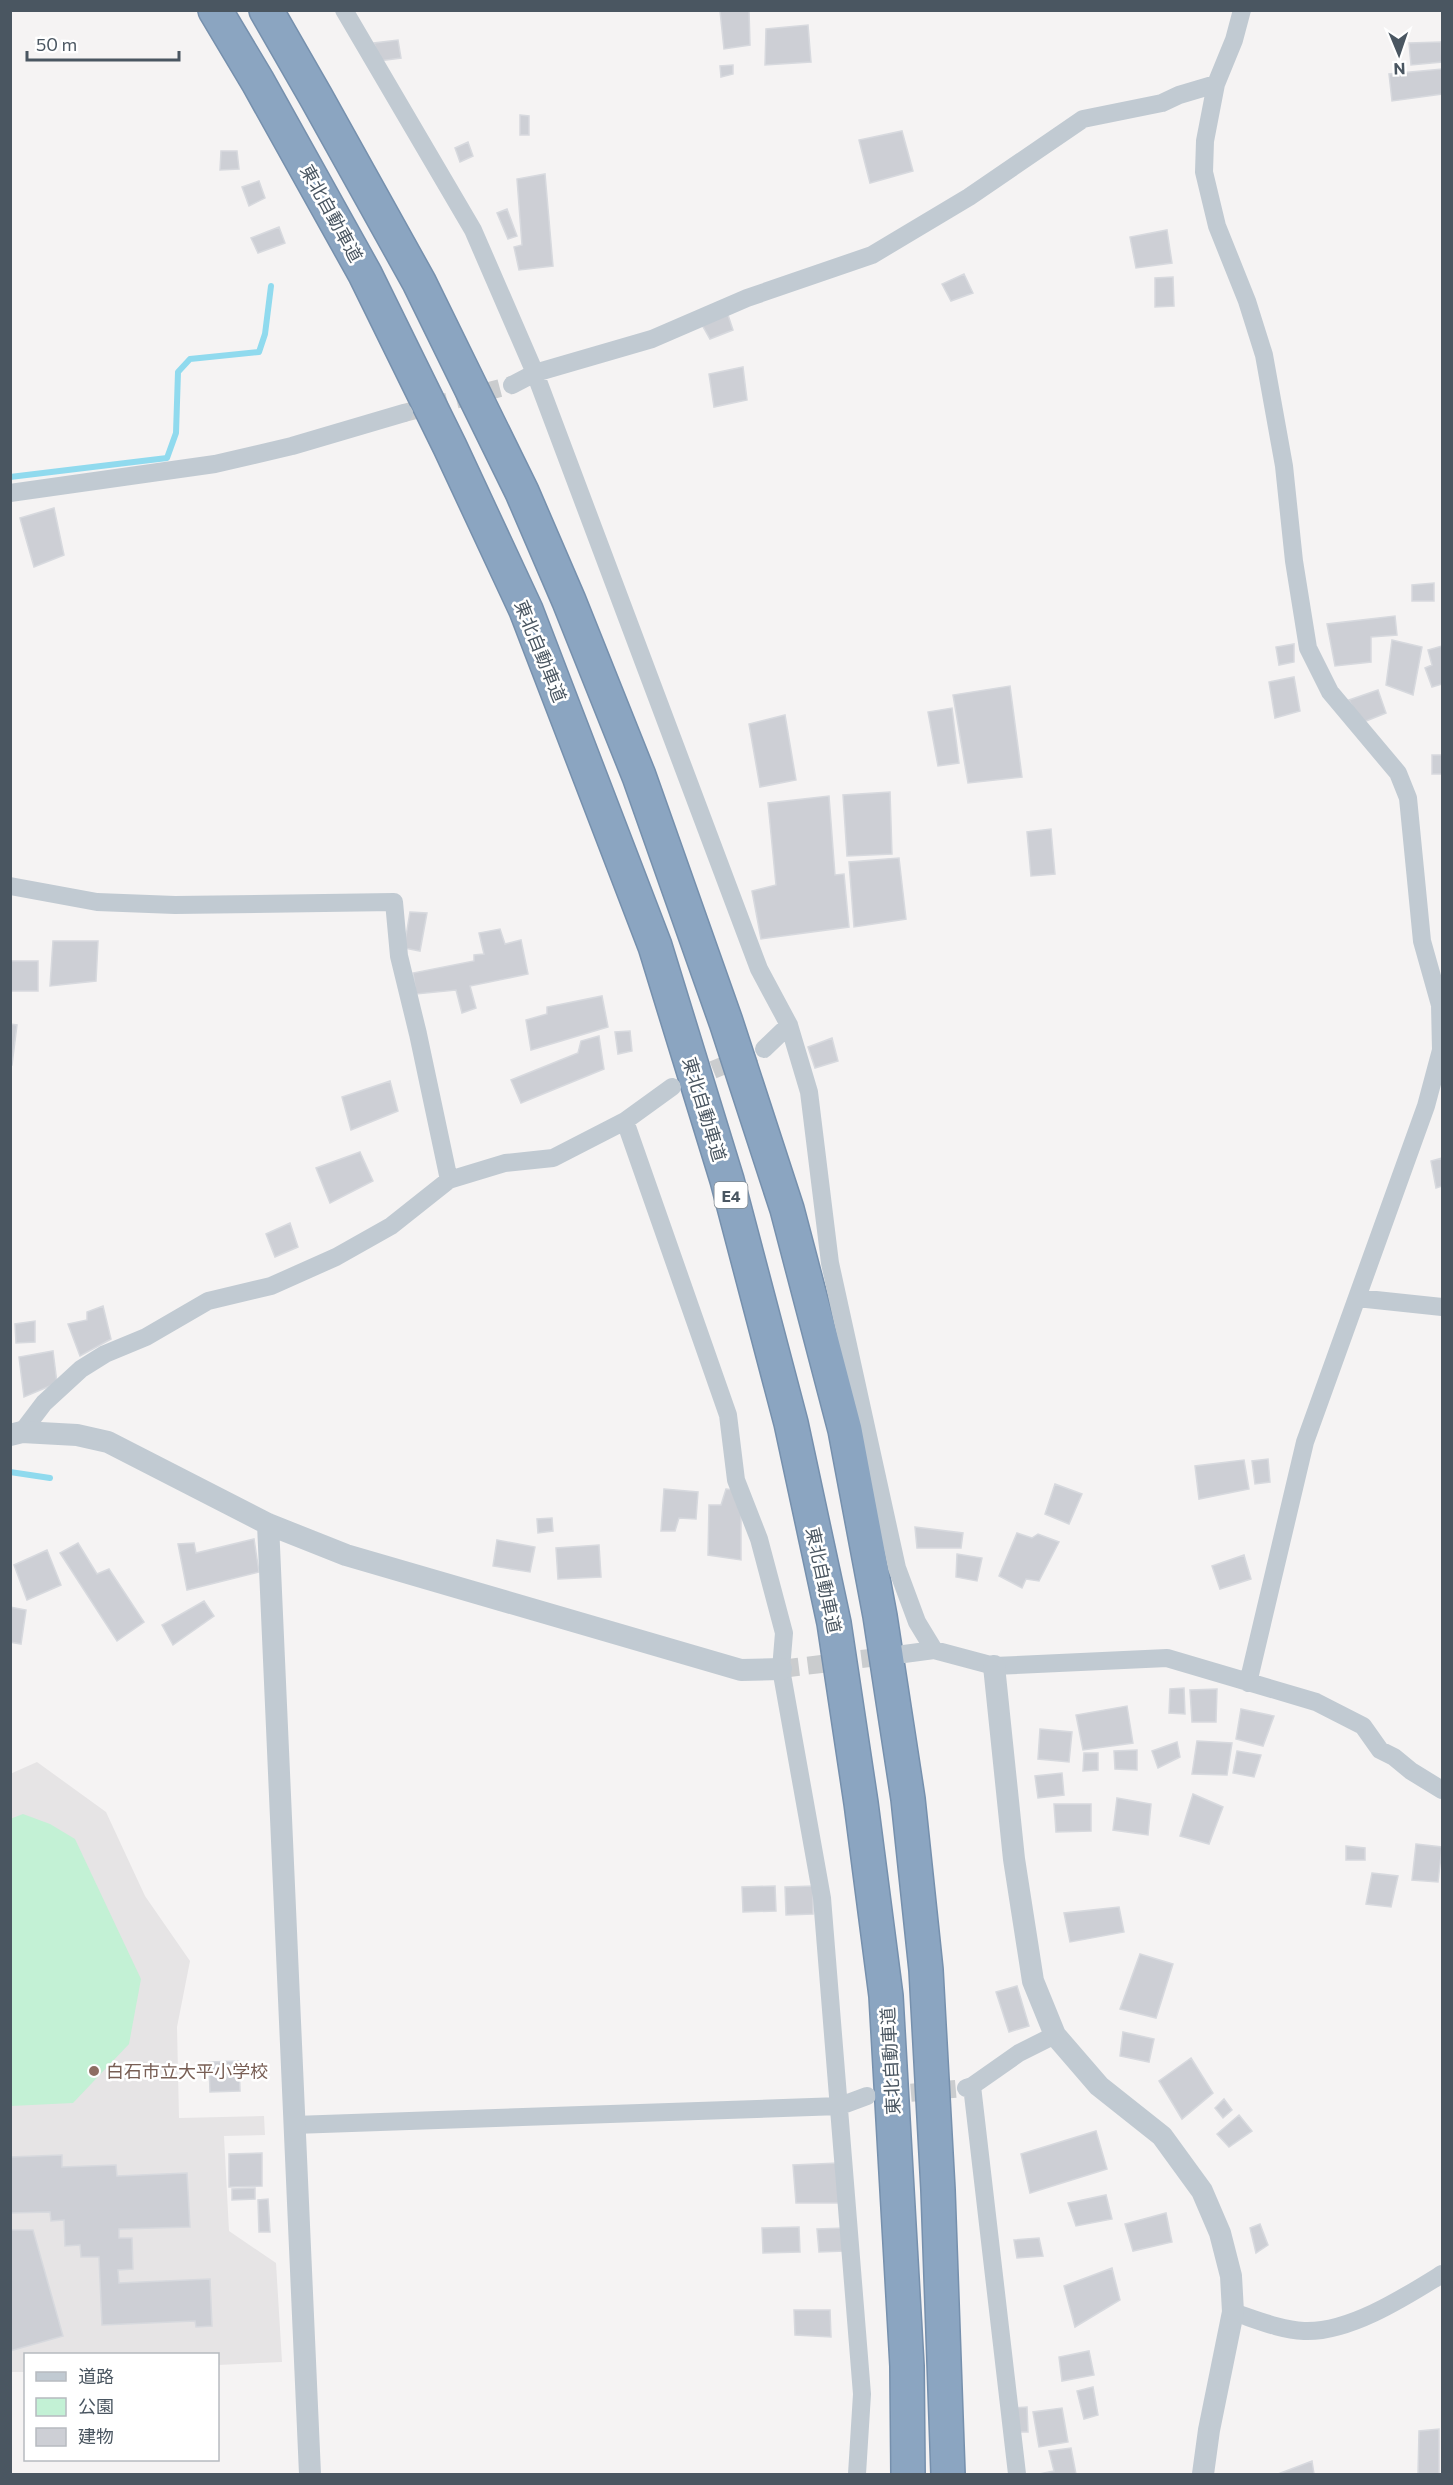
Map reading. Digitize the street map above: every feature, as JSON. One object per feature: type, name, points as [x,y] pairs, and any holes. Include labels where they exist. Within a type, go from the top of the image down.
[{"type":"highway","name":"東北自動車道","points":[[215,10],[366,274],[526,610],[655,946],[727,1180],[793,1434],[834,1623],[861,1803],[886,1996],[907,2366],[909,2475]]},
{"type":"highway","points":[[266,10],[419,282],[522,492],[569,601],[639,776],[726,1022],[787,1209],[845,1430],[880,1616],[908,1799],[927,1982],[938,2190],[948,2475]]},
{"type":"street","points":[[344,10],[473,230],[535,373],[759,969],[789,1025],[809,1092],[830,1263],[897,1568],[917,1622],[934,1650]]},
{"type":"street","points":[[1242,10],[1234,40],[1216,84],[1205,141],[1204,172],[1218,226],[1247,301],[1264,355],[1284,466],[1294,561],[1308,648],[1330,692],[1398,773],[1408,798],[1422,941],[1440,1005],[1442,1050],[1426,1106],[1305,1442],[1248,1683]]},
{"type":"street","points":[[512,385],[535,373],[652,339],[747,298],[872,255],[969,197],[1083,119],[1162,103],[1179,95],[1216,84]]},
{"type":"street","points":[[10,493],[215,464],[292,446],[404,413]]},
{"type":"street","points":[[10,886],[97,902],[175,905],[394,902],[399,956],[449,1180]]},
{"type":"street","points":[[764,1049],[789,1025]]},
{"type":"street","points":[[16,1434],[44,1403],[81,1369],[105,1354],[146,1337],[208,1301],[271,1286],[336,1257],[391,1226],[449,1180],[505,1163],[553,1158],[625,1121],[672,1087]]},
{"type":"street","points":[[625,1121],[728,1415],[736,1480],[759,1539],[784,1633],[781,1669],[822,1898],[862,2394],[857,2475]]},
{"type":"street","points":[[1357,1298],[1443,1307]]},
{"type":"street","points":[[16,1434],[77,1435],[108,1442],[268,1524],[346,1555],[741,1670],[781,1669]]},
{"type":"street","points":[[268,1524],[310,2475]]},
{"type":"street","points":[[904,1654],[934,1650],[994,1666],[1167,1658],[1316,1702],[1363,1726],[1380,1750],[1443,1790]]},
{"type":"street","points":[[994,1666],[1024,1939],[1033,1981],[1054,2035],[1099,2086],[1162,2136],[1202,2191],[1220,2233],[1231,2276],[1233,2312],[1209,2430],[1203,2475]]},
{"type":"street","points":[[1017,2475],[969,2087],[1019,2053],[1054,2035]]},
{"type":"street","points":[[294,2125],[840,2106],[867,2096]]},
{"type":"street","points":[[1233,2312],[1303,2331],[1330,2329],[1359,2319],[1443,2274]]},
{"type":"shaded area","name":"白石市立大平小学校","points":[[37,1762],[106,1812],[145,1896],[190,1961],[177,2027],[179,2118],[264,2116],[265,2135],[224,2136],[229,2231],[276,2263],[282,2362],[219,2365],[219,2353],[24,2353],[24,2372],[11,2372],[10,1774]]},
{"type":"green space","points":[[23,1814],[50,1824],[75,1839],[141,1979],[129,2044],[73,2103],[11,2106],[10,1819]]},
{"type":"building","points":[[749,10],[750,45],[724,49],[720,11]]},
{"type":"building","points":[[808,25],[811,62],[765,65],[766,29]]},
{"type":"building","points":[[398,40],[401,58],[379,61],[374,43]]},
{"type":"building","points":[[1441,42],[1442,62],[1411,65],[1409,43]]},
{"type":"building","points":[[733,65],[733,74],[721,77],[720,66]]},
{"type":"building","points":[[1442,69],[1442,94],[1392,101],[1389,74]]},
{"type":"building","points":[[520,115],[529,116],[529,135],[520,135]]},
{"type":"building","points":[[902,131],[913,171],[870,183],[859,140]]},
{"type":"building","points":[[468,142],[473,156],[460,162],[455,148]]},
{"type":"building","points":[[221,151],[237,151],[239,169],[220,170]]},
{"type":"building","points":[[545,174],[553,266],[519,270],[514,247],[522,245],[517,179]]},
{"type":"building","points":[[259,181],[265,198],[249,206],[242,187]]},
{"type":"building","points":[[507,209],[517,236],[508,239],[497,213]]},
{"type":"building","points":[[279,227],[285,243],[258,253],[251,238]]},
{"type":"building","points":[[1167,230],[1172,263],[1136,268],[1130,237]]},
{"type":"building","points":[[964,274],[973,293],[951,301],[942,284]]},
{"type":"building","points":[[1173,277],[1174,306],[1155,307],[1155,278]]},
{"type":"building","points":[[727,312],[733,330],[710,339],[701,323]]},
{"type":"building","points":[[743,367],[747,400],[714,407],[709,374]]},
{"type":"building","points":[[54,508],[64,555],[34,567],[20,518]]},
{"type":"building","points":[[1434,583],[1434,601],[1412,601],[1412,585]]},
{"type":"building","points":[[1395,616],[1397,635],[1371,637],[1371,662],[1335,666],[1327,624]]},
{"type":"building","points":[[1392,640],[1422,647],[1413,695],[1386,685]]},
{"type":"building","points":[[1294,644],[1294,662],[1279,665],[1276,647]]},
{"type":"building","points":[[1442,646],[1442,684],[1432,687],[1425,668],[1432,665],[1428,650]]},
{"type":"building","points":[[1294,677],[1300,711],[1275,718],[1269,682]]},
{"type":"building","points":[[1010,686],[1022,777],[968,783],[953,695]]},
{"type":"building","points":[[1378,690],[1386,713],[1361,723],[1349,700]]},
{"type":"building","points":[[952,708],[959,763],[938,766],[928,712]]},
{"type":"building","points":[[785,715],[796,780],[760,787],[749,724]]},
{"type":"building","points":[[1432,755],[1442,755],[1442,774],[1432,774]]},
{"type":"building","points":[[890,792],[892,854],[847,856],[843,795]]},
{"type":"building","points":[[829,796],[835,875],[844,874],[849,927],[761,939],[752,891],[776,885],[768,803]]},
{"type":"building","points":[[1051,829],[1055,874],[1031,876],[1027,832]]},
{"type":"building","points":[[899,858],[906,919],[854,927],[849,862]]},
{"type":"building","points":[[410,912],[427,913],[420,951],[404,948]]},
{"type":"building","points":[[500,929],[505,944],[521,940],[528,974],[470,986],[476,1008],[462,1013],[456,990],[416,994],[413,973],[474,961],[474,955],[484,954],[479,933]]},
{"type":"building","points":[[53,941],[98,941],[96,981],[50,986]]},
{"type":"building","points":[[10,961],[38,961],[38,991],[10,991]]},
{"type":"building","points":[[602,996],[608,1027],[531,1050],[526,1020],[547,1014],[547,1007]]},
{"type":"building","points":[[10,1024],[17,1025],[12,1065],[10,1065]]},
{"type":"building","points":[[630,1031],[632,1051],[618,1054],[615,1032]]},
{"type":"building","points":[[599,1036],[604,1069],[521,1103],[511,1080],[578,1053],[581,1041]]},
{"type":"building","points":[[832,1038],[838,1061],[815,1068],[808,1047]]},
{"type":"building","points":[[390,1081],[398,1111],[351,1130],[342,1097]]},
{"type":"building","points":[[360,1152],[373,1181],[330,1203],[316,1168]]},
{"type":"building","points":[[1442,1158],[1442,1186],[1436,1188],[1431,1161]]},
{"type":"building","points":[[290,1223],[298,1247],[275,1257],[266,1234]]},
{"type":"building","points":[[103,1306],[111,1339],[80,1356],[68,1324],[87,1320],[87,1312]]},
{"type":"building","points":[[35,1321],[35,1342],[16,1343],[15,1324]]},
{"type":"building","points":[[53,1351],[57,1383],[24,1397],[19,1357]]},
{"type":"building","points":[[1268,1459],[1270,1482],[1255,1484],[1252,1461]]},
{"type":"building","points":[[1244,1460],[1249,1489],[1199,1499],[1195,1466]]},
{"type":"building","points":[[1055,1484],[1082,1494],[1069,1524],[1045,1514]]},
{"type":"building","points":[[664,1489],[698,1492],[696,1519],[679,1518],[675,1531],[661,1531]]},
{"type":"building","points":[[726,1489],[734,1490],[741,1506],[741,1560],[708,1555],[709,1505],[721,1505]]},
{"type":"building","points":[[552,1518],[553,1531],[538,1533],[537,1519]]},
{"type":"building","points":[[915,1527],[963,1533],[961,1548],[917,1548]]},
{"type":"building","points":[[1017,1533],[1032,1538],[1038,1534],[1059,1542],[1039,1581],[1026,1579],[1022,1588],[999,1576]]},
{"type":"building","points":[[254,1539],[259,1572],[187,1590],[178,1544],[194,1543],[196,1553]]},
{"type":"building","points":[[497,1540],[535,1547],[530,1572],[493,1566]]},
{"type":"building","points":[[78,1543],[97,1574],[109,1569],[144,1622],[117,1641],[60,1553]]},
{"type":"building","points":[[599,1545],[601,1577],[558,1579],[556,1548]]},
{"type":"building","points":[[47,1550],[61,1585],[27,1600],[14,1565]]},
{"type":"building","points":[[957,1554],[982,1558],[977,1581],[956,1577]]},
{"type":"building","points":[[1244,1555],[1251,1579],[1220,1589],[1212,1566]]},
{"type":"building","points":[[204,1601],[214,1616],[173,1645],[162,1625]]},
{"type":"building","points":[[10,1607],[26,1610],[21,1644],[10,1642]]},
{"type":"building","points":[[1184,1688],[1185,1714],[1169,1713],[1170,1689]]},
{"type":"building","points":[[1217,1689],[1216,1722],[1192,1722],[1190,1690]]},
{"type":"building","points":[[1127,1706],[1133,1743],[1083,1750],[1076,1715]]},
{"type":"building","points":[[1241,1709],[1274,1716],[1263,1746],[1236,1739]]},
{"type":"building","points":[[1040,1729],[1072,1732],[1069,1762],[1038,1759]]},
{"type":"building","points":[[1197,1741],[1232,1743],[1227,1775],[1192,1774]]},
{"type":"building","points":[[1177,1742],[1180,1757],[1158,1768],[1152,1751]]},
{"type":"building","points":[[1137,1750],[1137,1770],[1115,1769],[1114,1751]]},
{"type":"building","points":[[1237,1751],[1261,1755],[1254,1777],[1233,1773]]},
{"type":"building","points":[[1084,1753],[1098,1753],[1098,1770],[1083,1771]]},
{"type":"building","points":[[1062,1773],[1064,1795],[1038,1798],[1035,1776]]},
{"type":"building","points":[[1193,1794],[1223,1807],[1209,1844],[1180,1836]]},
{"type":"building","points":[[1117,1798],[1151,1804],[1148,1835],[1113,1830]]},
{"type":"building","points":[[1054,1804],[1091,1804],[1091,1831],[1056,1832]]},
{"type":"building","points":[[1416,1844],[1442,1847],[1438,1882],[1412,1880]]},
{"type":"building","points":[[1346,1846],[1365,1848],[1365,1860],[1346,1860]]},
{"type":"building","points":[[1372,1873],[1398,1876],[1391,1907],[1366,1904]]},
{"type":"building","points":[[775,1886],[776,1911],[743,1912],[742,1887]]},
{"type":"building","points":[[813,1886],[813,1914],[786,1915],[785,1887]]},
{"type":"building","points":[[1119,1907],[1124,1932],[1070,1942],[1064,1913]]},
{"type":"building","points":[[1140,1954],[1173,1964],[1156,2018],[1120,2009]]},
{"type":"building","points":[[1017,1986],[1029,2026],[1009,2032],[996,1992]]},
{"type":"building","points":[[1123,2032],[1154,2039],[1149,2062],[1120,2056]]},
{"type":"building","points":[[1191,2058],[1213,2093],[1182,2119],[1159,2081]]},
{"type":"building","points":[[239,2061],[240,2091],[210,2092],[209,2062]]},
{"type":"building","points":[[1224,2099],[1232,2110],[1223,2118],[1215,2108]]},
{"type":"building","points":[[1239,2115],[1252,2131],[1229,2147],[1217,2134]]},
{"type":"building","points":[[1096,2131],[1107,2169],[1030,2193],[1021,2154]]},
{"type":"building","points":[[262,2153],[262,2186],[229,2187],[229,2154]]},
{"type":"building","points":[[62,2155],[62,2167],[116,2165],[117,2176],[187,2173],[190,2227],[119,2229],[119,2238],[132,2238],[133,2269],[118,2270],[119,2283],[210,2279],[212,2326],[196,2327],[195,2321],[102,2325],[99,2257],[81,2257],[80,2245],[65,2246],[64,2220],[51,2221],[50,2212],[10,2213],[10,2157]]},
{"type":"building","points":[[838,2163],[840,2203],[796,2203],[793,2165]]},
{"type":"building","points":[[255,2188],[255,2199],[232,2200],[232,2189]]},
{"type":"building","points":[[1106,2195],[1112,2219],[1076,2226],[1068,2203]]},
{"type":"building","points":[[268,2199],[270,2232],[259,2232],[258,2200]]},
{"type":"building","points":[[1166,2213],[1172,2242],[1133,2251],[1125,2224]]},
{"type":"building","points":[[1260,2224],[1268,2245],[1256,2253],[1250,2228]]},
{"type":"building","points":[[799,2227],[800,2252],[763,2253],[762,2228]]},
{"type":"building","points":[[844,2228],[845,2251],[819,2252],[817,2229]]},
{"type":"building","points":[[10,2230],[33,2230],[63,2336],[10,2351]]},
{"type":"building","points":[[1039,2238],[1043,2256],[1017,2258],[1014,2240]]},
{"type":"building","points":[[1112,2268],[1120,2300],[1075,2327],[1064,2286]]},
{"type":"building","points":[[794,2310],[830,2310],[831,2337],[795,2335]]},
{"type":"building","points":[[1089,2351],[1094,2375],[1062,2381],[1059,2357]]},
{"type":"building","points":[[1093,2387],[1098,2415],[1084,2419],[1077,2391]]},
{"type":"building","points":[[1027,2407],[1028,2432],[1016,2432],[1013,2408]]},
{"type":"building","points":[[1062,2408],[1068,2442],[1039,2447],[1033,2412]]},
{"type":"building","points":[[1439,2429],[1439,2474],[1418,2474],[1419,2431]]},
{"type":"building","points":[[1071,2448],[1076,2474],[1039,2474],[1054,2471],[1049,2451]]},
{"type":"building","points":[[1312,2461],[1314,2474],[1278,2474]]},
{"type":"waterway","points":[[10,477],[167,458],[176,433],[178,372],[190,359],[259,352],[265,334],[271,286]]},
{"type":"waterway","points":[[10,1472],[50,1478]]},
{"type":"tunnel","points":[[404,413],[512,385]]},
{"type":"tunnel","points":[[688,1080],[764,1049]]},
{"type":"tunnel","points":[[781,1669],[894,1655]]},
{"type":"tunnel","points":[[884,2095],[966,2088]]},
{"type":"place","name":"白石市立大平小学校","points":[[94,2071]]}]
